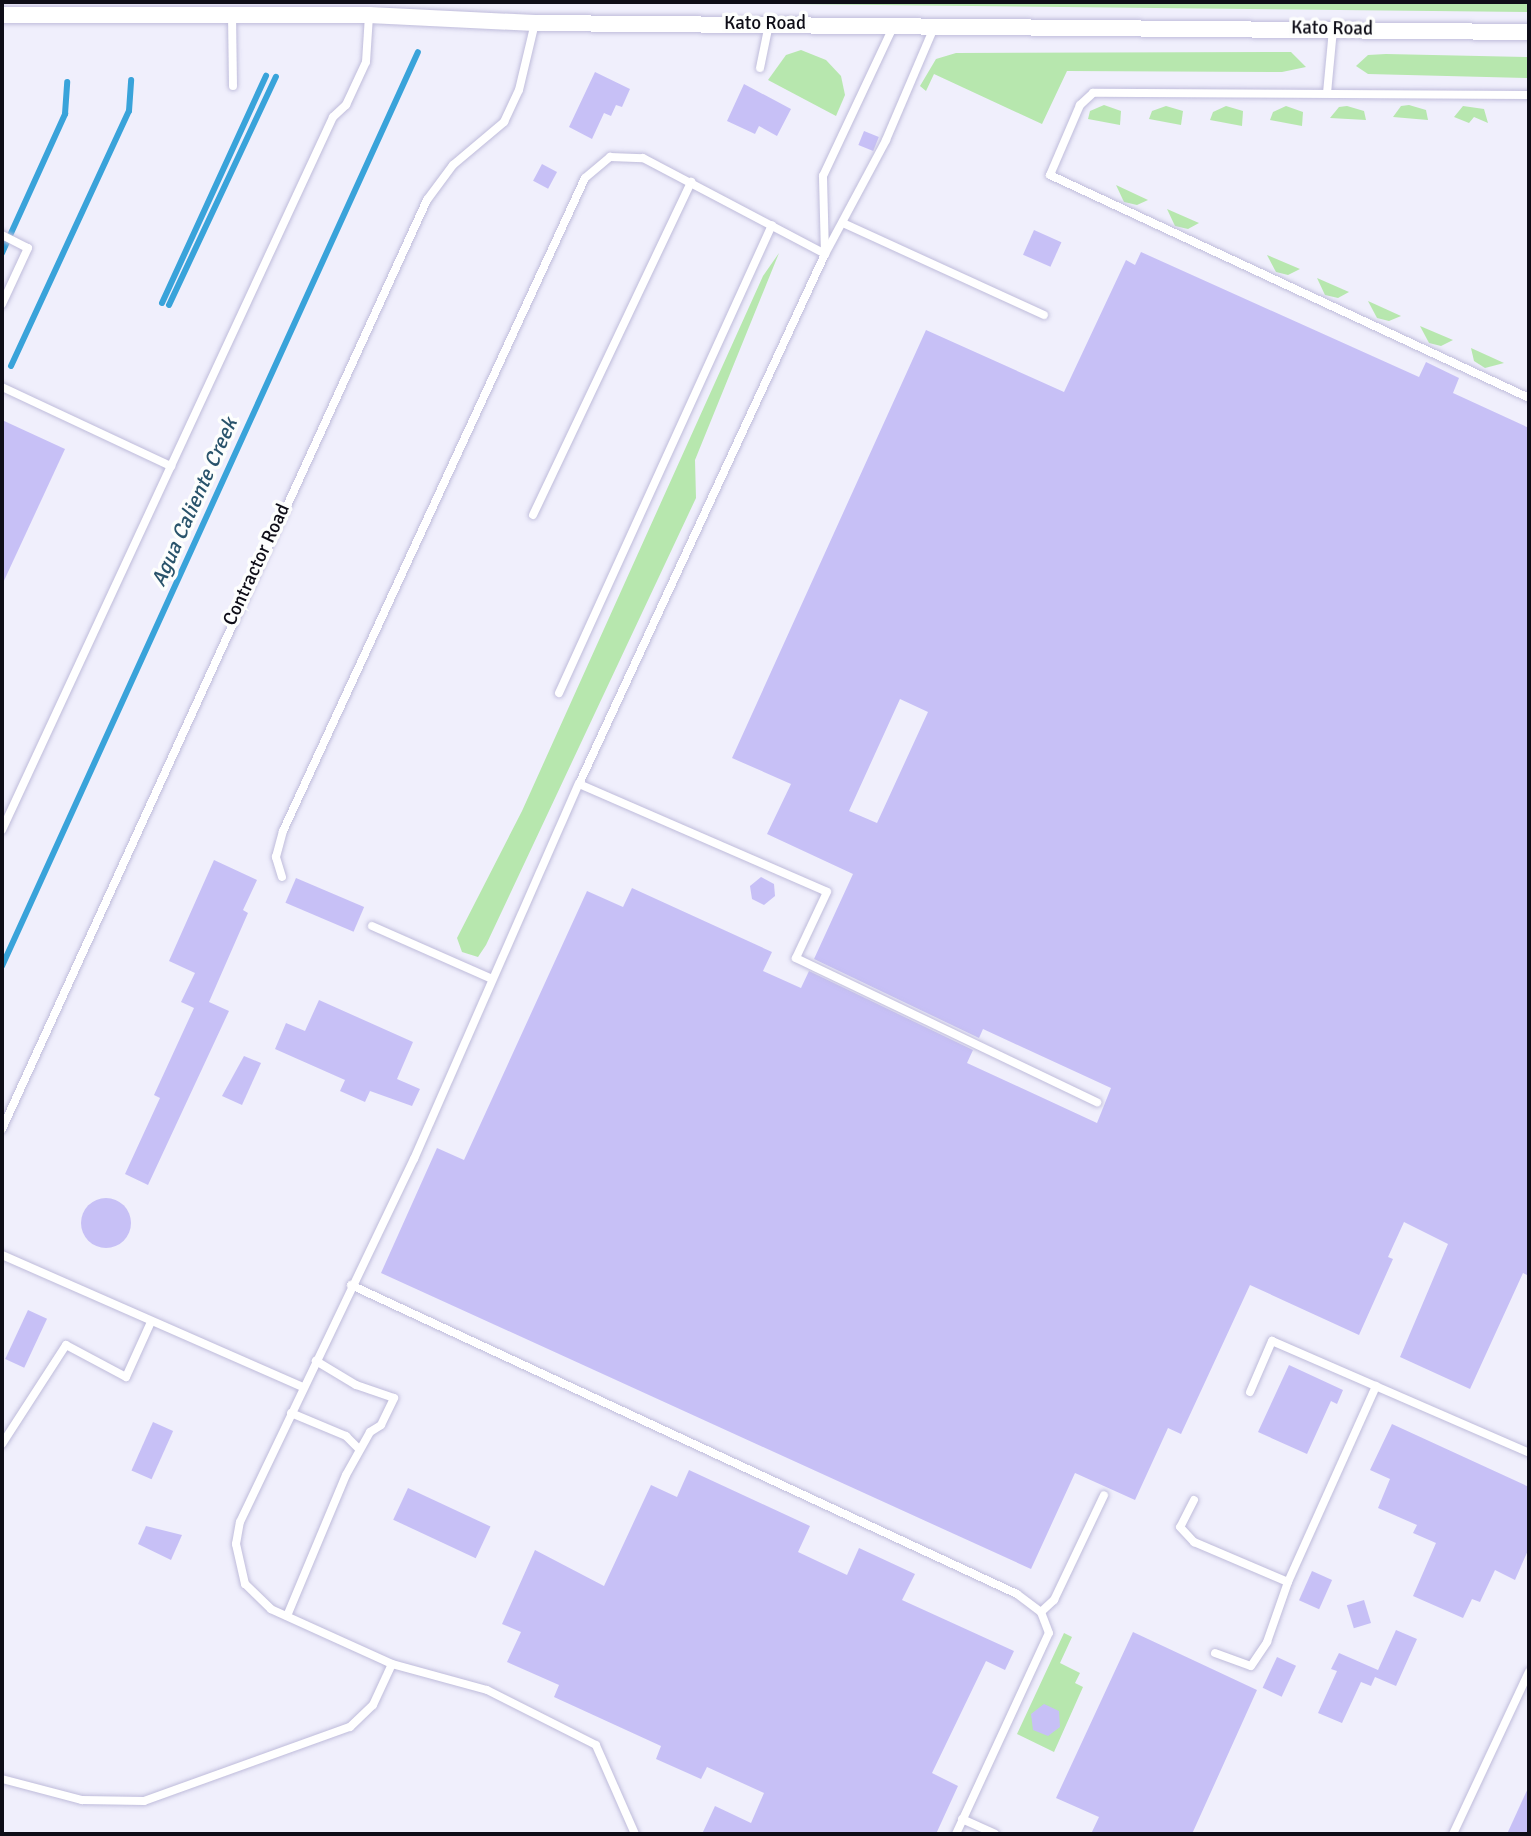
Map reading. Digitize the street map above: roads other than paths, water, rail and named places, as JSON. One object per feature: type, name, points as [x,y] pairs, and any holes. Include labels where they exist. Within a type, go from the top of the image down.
[{"type":"street","name":"Kato Road","points":[[2,15],[369,15],[535,23],[935,24],[1529,32]]},
{"type":"lane","points":[[232,14],[233,86]]},
{"type":"lane","points":[[2,830],[333,117],[346,105],[366,62],[369,15]]},
{"type":"lane","name":"Contractor Road","points":[[2,1129],[427,200],[453,165],[504,122],[519,90],[535,23]]},
{"type":"lane","points":[[760,68],[769,24]]},
{"type":"lane","points":[[825,254],[822,176],[894,24]]},
{"type":"lane","points":[[635,1834],[596,1745],[470,1683],[392,1664],[287,1616],[257,1599],[245,1584],[236,1544],[240,1522],[447,1086],[579,784],[825,254],[886,140],[935,24]]},
{"type":"lane","points":[[1327,93],[1333,29]]},
{"type":"lane","points":[[1529,95],[1093,93],[1080,105],[1050,175],[1529,398]]},
{"type":"lane","points":[[282,877],[276,857],[283,831],[584,178],[602,161],[620,154],[643,158],[825,254]]},
{"type":"lane","points":[[533,515],[691,182]]},
{"type":"lane","points":[[843,223],[1044,314]]},
{"type":"lane","points":[[559,692],[772,225]]},
{"type":"lane","points":[[2,236],[28,248],[2,304]]},
{"type":"lane","points":[[2,387],[171,466]]},
{"type":"lane","points":[[579,784],[827,892],[796,958],[1097,1102]]},
{"type":"lane","points":[[372,926],[492,979]]},
{"type":"lane","points":[[2,1255],[303,1387]]},
{"type":"lane","points":[[351,1285],[1017,1594],[1041,1612],[1049,1633],[956,1834]]},
{"type":"lane","points":[[2,1444],[66,1345],[126,1377],[150,1322]]},
{"type":"lane","points":[[1250,1392],[1272,1341],[1529,1453]]},
{"type":"lane","points":[[287,1616],[312,1561],[322,1524],[359,1449],[381,1425],[394,1398],[356,1385],[316,1361]]},
{"type":"lane","points":[[1215,1653],[1251,1666],[1267,1642],[1287,1582],[1376,1386]]},
{"type":"lane","points":[[291,1413],[346,1436],[359,1449]]},
{"type":"lane","points":[[1041,1612],[1054,1601],[1104,1495]]},
{"type":"lane","points":[[1194,1500],[1180,1527],[1194,1542],[1287,1582]]},
{"type":"lane","points":[[2,1779],[82,1800],[144,1801],[350,1727],[373,1705],[392,1664]]},
{"type":"lane","points":[[1453,1834],[1529,1672]]},
{"type":"lane","points":[[962,1819],[995,1834]]},
{"type":"waterway","name":"Agua Caliente Creek","points":[[2,966],[418,52]]},
{"type":"waterway","points":[[162,303],[266,76]]},
{"type":"waterway","points":[[169,305],[276,77]]},
{"type":"waterway","points":[[11,366],[129,111],[131,80]]},
{"type":"waterway","points":[[2,253],[65,114],[67,82]]}]
